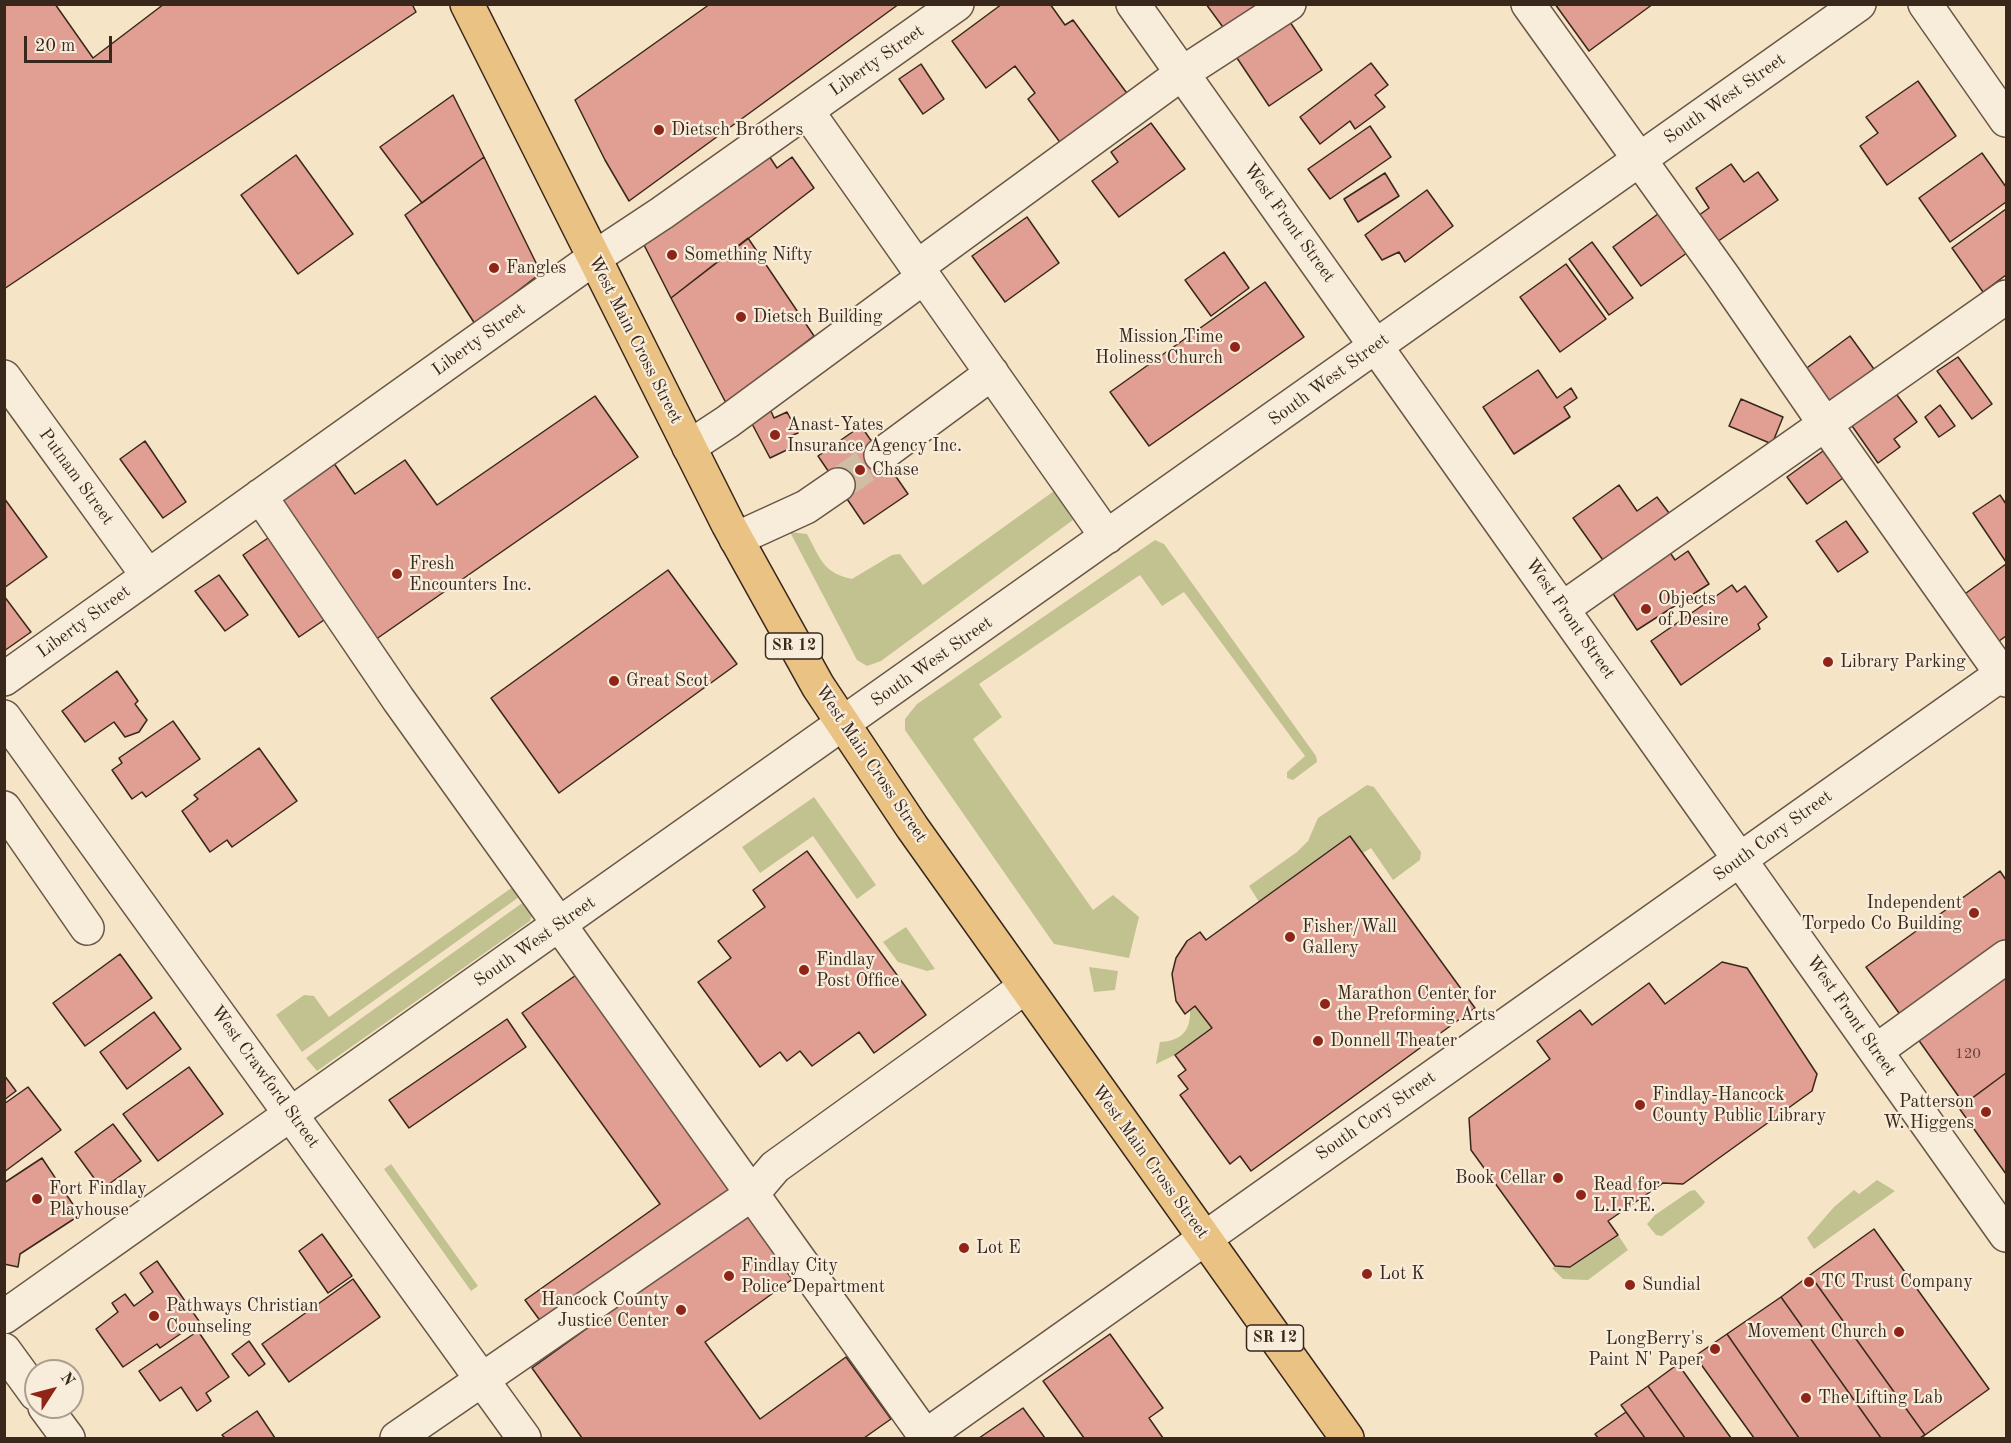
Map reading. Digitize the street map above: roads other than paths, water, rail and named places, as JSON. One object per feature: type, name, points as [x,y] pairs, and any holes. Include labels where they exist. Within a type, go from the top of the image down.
[{"type":"highway","name":"West Main Cross Street","points":[[467,4],[689,447],[791,641],[843,725],[1025,987],[1347,1438]]},
{"type":"street","name":"Liberty Street","points":[[4,679],[594,258],[957,4]]},
{"type":"street","name":"West Front Street","points":[[1133,4],[2007,1235]]},
{"type":"street","points":[[689,447],[727,422],[1181,74],[1289,4]]},
{"type":"street","points":[[1528,4],[1641,159],[1825,424],[2005,675]]},
{"type":"street","name":"South West Street","points":[[4,1317],[1858,4]]},
{"type":"street","points":[[1925,4],[2007,120]]},
{"type":"street","points":[[807,111],[1107,537]]},
{"type":"street","points":[[1562,609],[2007,297]]},
{"type":"street","points":[[881,455],[992,373]]},
{"type":"street","name":"Putnam Street","points":[[4,377],[148,576]]},
{"type":"street","points":[[736,539],[806,507],[838,485]]},
{"type":"street","points":[[260,496],[398,699],[925,1438]]},
{"type":"street","name":"South Cory Street","points":[[925,1438],[1204,1238],[2005,675]]},
{"type":"street","name":"West Crawford Street","points":[[4,717],[524,1438]]},
{"type":"street","points":[[4,808],[87,928]]},
{"type":"street","points":[[1876,1051],[2007,957]]},
{"type":"street","points":[[397,1438],[752,1194],[775,1167],[1025,987]]},
{"type":"street","points":[[4,1350],[24,1378]]},
{"type":"street","points":[[54,1419],[68,1438]]},
{"type":"tunnel","points":[[838,485],[881,455]]},
{"type":"place","name":"Dietsch Brothers","points":[[659,130]]},
{"type":"place","name":"Something Nifty","points":[[672,255]]},
{"type":"place","name":"Fangles","points":[[494,268]]},
{"type":"place","name":"Dietsch Building","points":[[741,317]]},
{"type":"place","name":"Mission Time Holiness Church","points":[[1235,347]]},
{"type":"place","name":"Anast-Yates Insurance Agency Inc.","points":[[775,435]]},
{"type":"place","name":"Chase","points":[[860,470]]},
{"type":"place","name":"Fresh Encounters Inc.","points":[[397,574]]},
{"type":"place","name":"Objects of Desire","points":[[1646,609]]},
{"type":"place","name":"Library Parking","points":[[1828,662]]},
{"type":"place","name":"Great Scot","points":[[614,681]]},
{"type":"place","name":"Independent Torpedo Co Building","points":[[1974,913]]},
{"type":"place","name":"Fisher/Wall Gallery","points":[[1290,937]]},
{"type":"place","name":"Findlay Post Office","points":[[804,970]]},
{"type":"place","name":"Marathon Center for the Preforming Arts","points":[[1325,1004]]},
{"type":"place","name":"Donnell Theater","points":[[1318,1041]]},
{"type":"place","name":"Findlay-Hancock County Public Library","points":[[1640,1105]]},
{"type":"place","name":"Patterson W. Higgens","points":[[1986,1112]]},
{"type":"place","name":"Book Cellar","points":[[1558,1178]]},
{"type":"place","name":"Read for L.I.F.E.","points":[[1581,1195]]},
{"type":"place","name":"Fort Findlay Playhouse","points":[[37,1199]]},
{"type":"place","name":"Lot E","points":[[964,1248]]},
{"type":"place","name":"Lot K","points":[[1367,1274]]},
{"type":"place","name":"Findlay City Police Department","points":[[729,1276]]},
{"type":"place","name":"TC Trust Company","points":[[1809,1282]]},
{"type":"place","name":"Sundial","points":[[1630,1285]]},
{"type":"place","name":"Hancock County Justice Center","points":[[681,1310]]},
{"type":"place","name":"Pathways Christian Counseling","points":[[154,1316]]},
{"type":"place","name":"Movement Church","points":[[1899,1332]]},
{"type":"place","name":"LongBerry's Paint N' Paper","points":[[1715,1349]]},
{"type":"place","name":"The Lifting Lab","points":[[1806,1398]]}]
